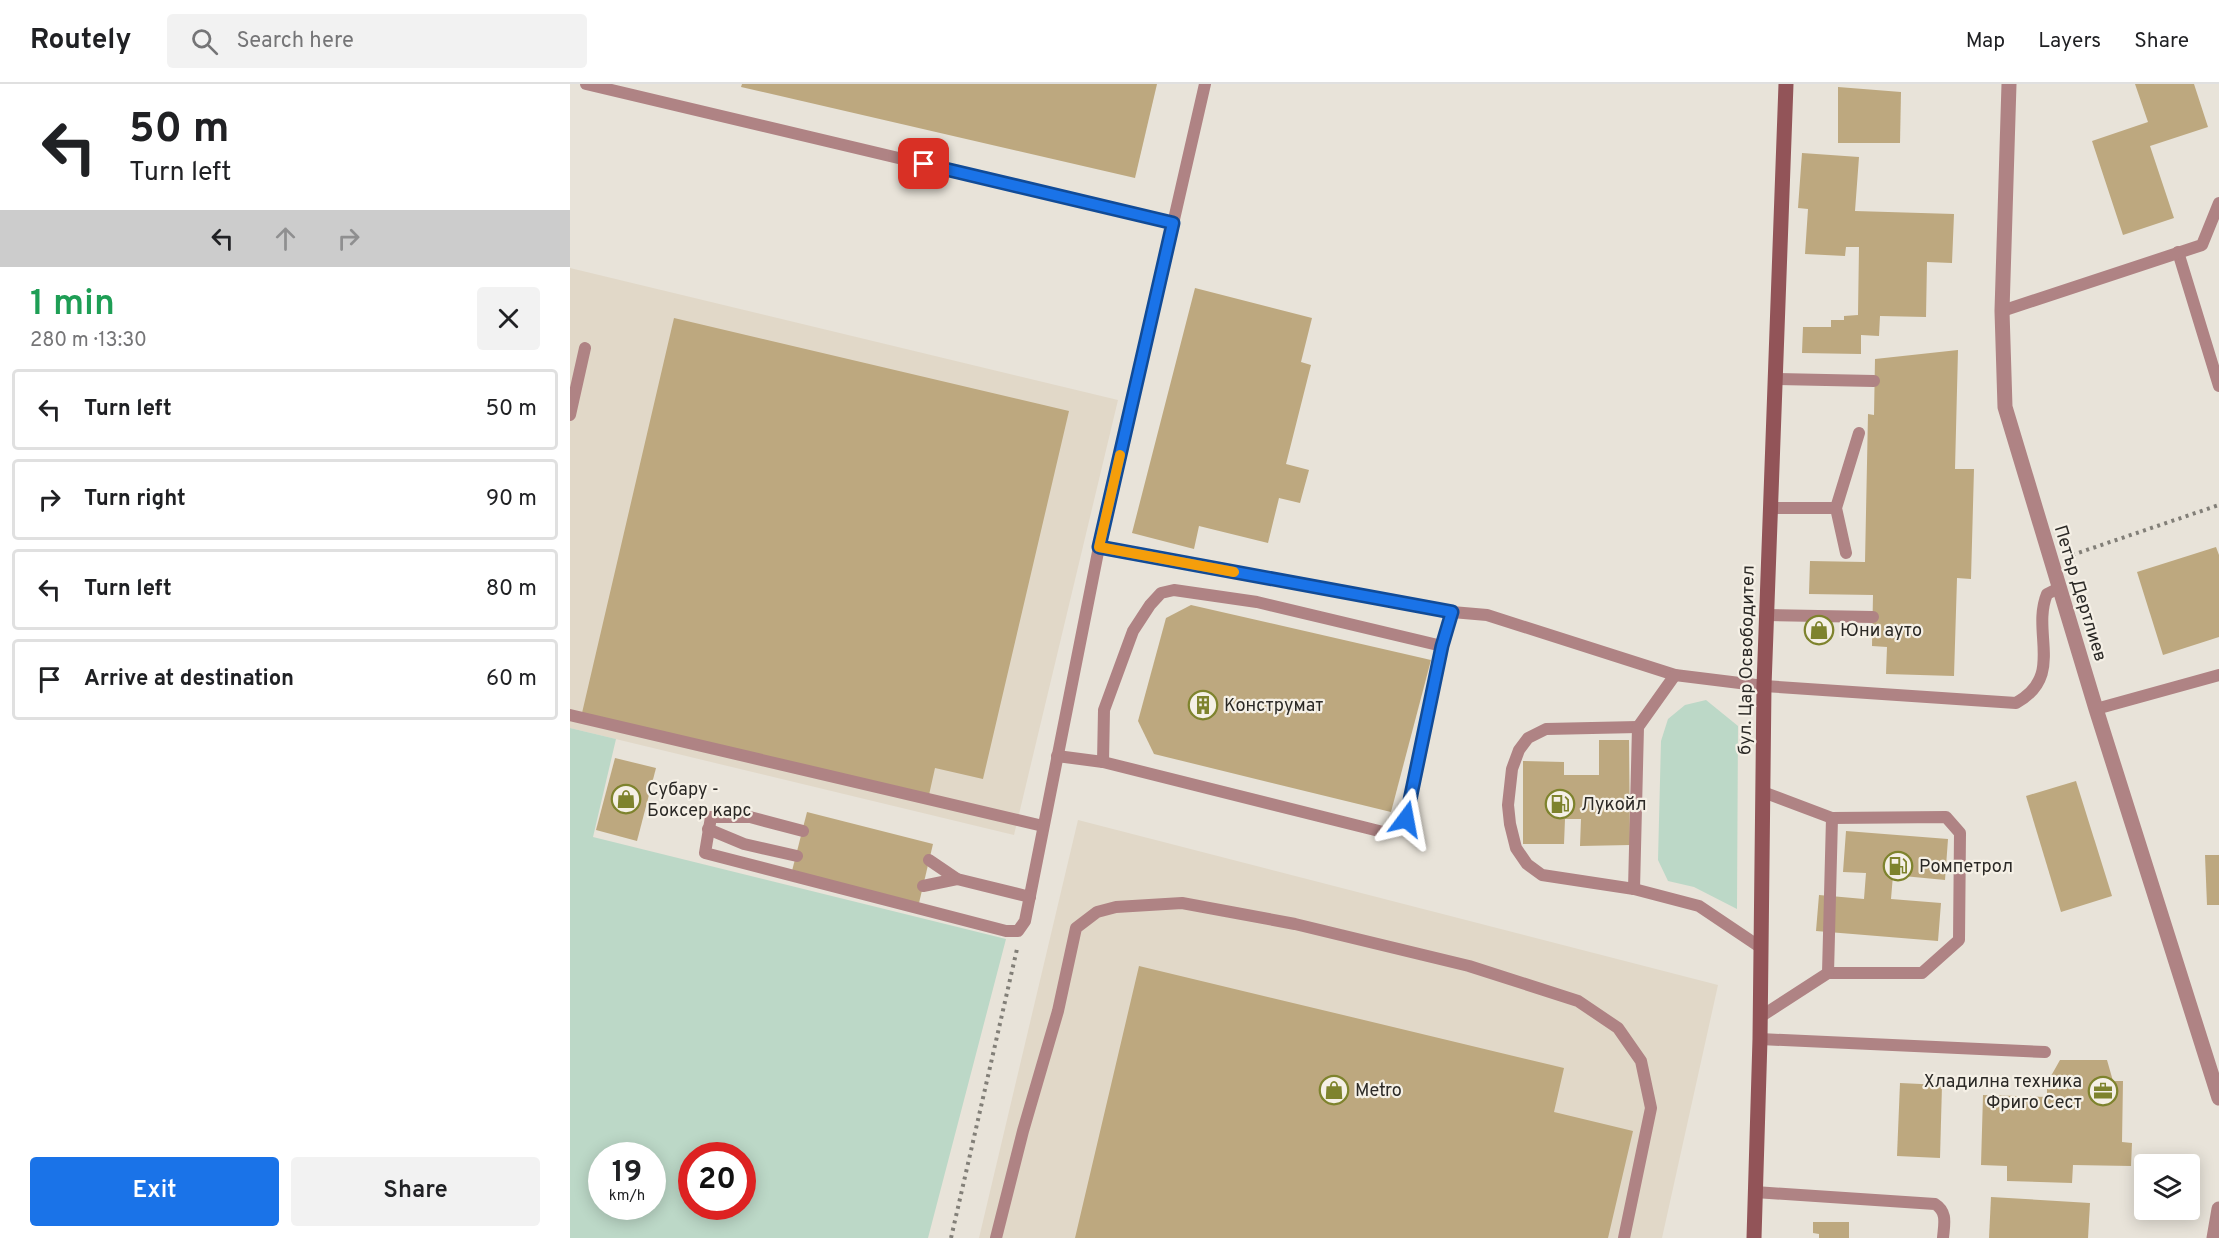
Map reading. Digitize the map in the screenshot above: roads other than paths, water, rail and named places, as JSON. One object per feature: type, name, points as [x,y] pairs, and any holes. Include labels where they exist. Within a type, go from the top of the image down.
[{"type":"main road","name":"бул. Цар Освободител","points":[[1754,1238],[1760,1039],[1764,686],[1786,84]]},
{"type":"street","name":"Петър Дертлиев","points":[[2009,84],[2002,310],[2005,407],[2096,709],[2219,1098]]},
{"type":"street","points":[[2214,1238],[2219,1209]]},
{"type":"lane","points":[[586,84],[1173,223]]},
{"type":"lane","points":[[802,831],[750,818],[711,816],[705,853],[1006,931],[1018,930],[1025,921],[1099,547],[1205,84]]},
{"type":"lane","points":[[2002,310],[2202,245],[2219,202]]},
{"type":"lane","points":[[2178,252],[2219,386]]},
{"type":"lane","points":[[570,415],[585,348]]},
{"type":"lane","points":[[1775,379],[1874,381]]},
{"type":"lane","points":[[1846,553],[1836,508],[1859,433]]},
{"type":"lane","points":[[1770,508],[1836,508]]},
{"type":"lane","points":[[1099,547],[1452,612],[1487,615],[1675,675],[1764,686],[2016,703],[2030,695],[2039,682],[2045,651],[2043,604],[2048,594],[2059,588]]},
{"type":"lane","points":[[1103,762],[1104,710],[1107,701],[1133,631],[1161,593],[1173,590],[1257,602],[1442,646]]},
{"type":"lane","points":[[1057,756],[1103,762],[1383,832],[1392,831],[1399,828],[1406,819],[1442,646],[1452,612]]},
{"type":"lane","points":[[1766,615],[1873,617]]},
{"type":"lane","points":[[1634,889],[1638,727],[1675,675]]},
{"type":"lane","points":[[2096,709],[2219,675]]},
{"type":"lane","points":[[570,715],[1043,826]]},
{"type":"lane","points":[[1638,727],[1546,729],[1528,738],[1519,750],[1512,769],[1508,805],[1516,848],[1527,864],[1542,874],[1634,889],[1699,906],[1760,947]]},
{"type":"lane","points":[[1760,1017],[1828,973],[1922,973],[1959,940],[1960,832],[1946,818],[1832,818],[1763,792]]},
{"type":"lane","points":[[1828,973],[1832,818]]},
{"type":"lane","points":[[708,829],[744,844],[796,856]]},
{"type":"lane","points":[[930,860],[957,879],[1030,897]]},
{"type":"lane","points":[[923,886],[957,879]]},
{"type":"lane","points":[[996,1238],[1023,1131],[1058,1011],[1076,928],[1097,912],[1116,907],[1182,903],[1295,924],[1469,966],[1578,1001],[1618,1028],[1641,1061],[1651,1108],[1624,1238]]},
{"type":"lane","points":[[1760,1039],[2045,1052]]},
{"type":"lane","points":[[1755,1192],[1935,1204],[1945,1215],[1943,1238]]},
{"type":"place","name":"Юни ауто","points":[[1819,630]]},
{"type":"place","name":"Конструмат","points":[[1203,705]]},
{"type":"place","name":"Субару - Боксер карс","points":[[626,799]]},
{"type":"place","name":"Лукойл","points":[[1560,804]]},
{"type":"place","name":"Ромпетрол","points":[[1898,866]]},
{"type":"place","name":"Metro","points":[[1334,1090]]},
{"type":"place","name":"Хладилна техника Фриго Сест","points":[[2103,1091]]}]
